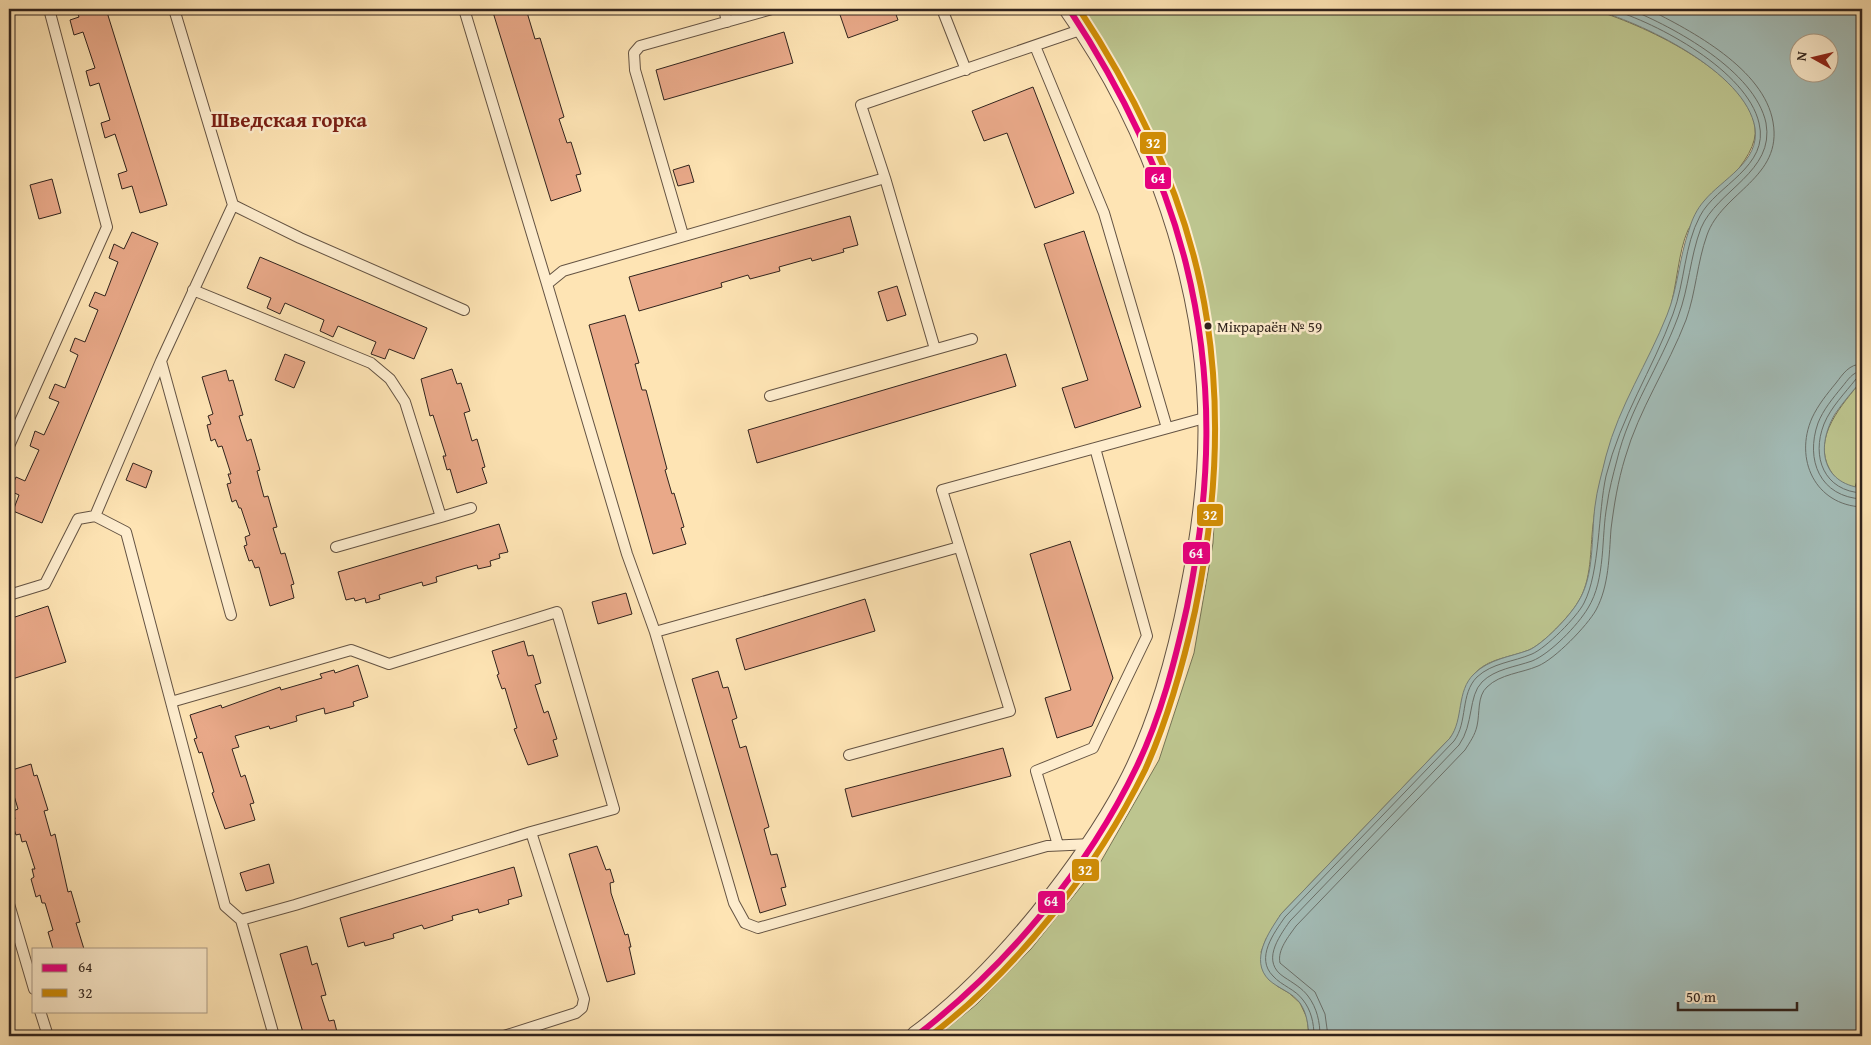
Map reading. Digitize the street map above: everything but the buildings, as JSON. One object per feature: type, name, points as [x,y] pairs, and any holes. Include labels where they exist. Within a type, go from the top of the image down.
[{"type":"street","points":[[916,1036],[961,997],[1017,942],[1092,844],[1127,785],[1151,730],[1180,641],[1200,541],[1208,417],[1204,366],[1195,305],[1163,188],[1123,94],[1069,9]]},
{"type":"lane","points":[[9,446],[107,227],[49,9]]},
{"type":"lane","points":[[95,516],[161,361],[233,205],[174,9]]},
{"type":"lane","points":[[464,9],[624,544],[655,632],[734,903],[745,924],[758,928],[1046,846],[1092,844]]},
{"type":"lane","points":[[724,9],[727,22]]},
{"type":"lane","points":[[683,235],[635,70],[634,53],[640,46],[772,9]]},
{"type":"lane","points":[[942,9],[966,70]]},
{"type":"lane","points":[[935,349],[862,105],[1083,29]]},
{"type":"lane","points":[[1036,46],[1104,213],[1167,428]]},
{"type":"lane","points":[[547,284],[563,271],[885,178]]},
{"type":"lane","points":[[233,205],[300,238],[464,310]]},
{"type":"lane","points":[[193,290],[371,363],[390,379],[404,402],[441,517]]},
{"type":"lane","points":[[770,396],[972,339]]},
{"type":"lane","points":[[161,361],[232,615]]},
{"type":"lane","points":[[849,755],[1010,711],[942,490],[1208,417]]},
{"type":"lane","points":[[1058,845],[1036,771],[1094,748],[1147,636],[1095,448]]},
{"type":"lane","points":[[336,547],[471,508]]},
{"type":"lane","points":[[9,595],[45,584],[78,519],[95,516],[126,532],[225,906],[241,920],[274,1036]]},
{"type":"lane","points":[[655,632],[959,547]]},
{"type":"lane","points":[[171,702],[351,650],[389,664],[557,612],[614,809],[531,832],[241,920]]},
{"type":"lane","points":[[504,1036],[576,1013],[582,1008],[584,999],[531,832]]},
{"type":"lane","points":[[9,904],[32,982]]},
{"type":"lane","points":[[40,1012],[48,1036]]},
{"type":"green space","points":[[1078,9],[1591,9],[1636,25],[1688,52],[1712,69],[1732,87],[1747,106],[1755,127],[1754,140],[1749,153],[1740,167],[1695,219],[1688,230],[1669,312],[1653,350],[1625,406],[1610,445],[1596,503],[1588,575],[1583,593],[1578,602],[1556,629],[1535,647],[1495,660],[1477,671],[1467,687],[1455,730],[1450,738],[1281,914],[1266,939],[1261,952],[1277,986],[1289,993],[1300,1003],[1307,1018],[1309,1036],[938,1036],[977,1004],[1031,949],[1100,863],[1159,760],[1194,653],[1213,543],[1219,430],[1206,302],[1170,188]]},
{"type":"green space","points":[[1862,380],[1862,465],[1855,487],[1843,483],[1832,474],[1825,458],[1824,445],[1827,433],[1839,410]]},
{"type":"water","points":[[1591,9],[1862,9],[1862,380],[1835,414],[1825,438],[1824,450],[1830,471],[1838,479],[1848,485],[1862,488],[1862,1036],[1309,1036],[1306,1015],[1300,1003],[1269,980],[1263,972],[1261,955],[1271,929],[1281,914],[1450,738],[1457,722],[1465,688],[1474,674],[1486,665],[1535,647],[1556,629],[1578,602],[1590,568],[1596,500],[1606,456],[1618,420],[1667,315],[1692,222],[1704,201],[1738,169],[1752,151],[1755,140],[1755,128],[1747,107],[1732,87],[1712,69],[1688,52],[1636,25]]},
{"type":"transit line","name":"64","points":[[916,1036],[950,1009],[982,979],[1042,914],[1069,879],[1117,805],[1146,747],[1160,708],[1178,648],[1195,563],[1205,478],[1205,393],[1202,350],[1186,264],[1177,230],[1153,164],[1123,100],[1069,9]]},
{"type":"transit line","name":"32","points":[[930,1036],[962,1010],[1024,949],[1079,880],[1126,807],[1153,751],[1174,692],[1195,611],[1202,575],[1212,502],[1215,430],[1212,357],[1199,278],[1189,237],[1160,158],[1123,82],[1079,9]]},
{"type":"place","name":"Мікрараён № 59","points":[[1208,326]]},
{"type":"district","name":"Шведская горка","points":[[289,119]]}]
